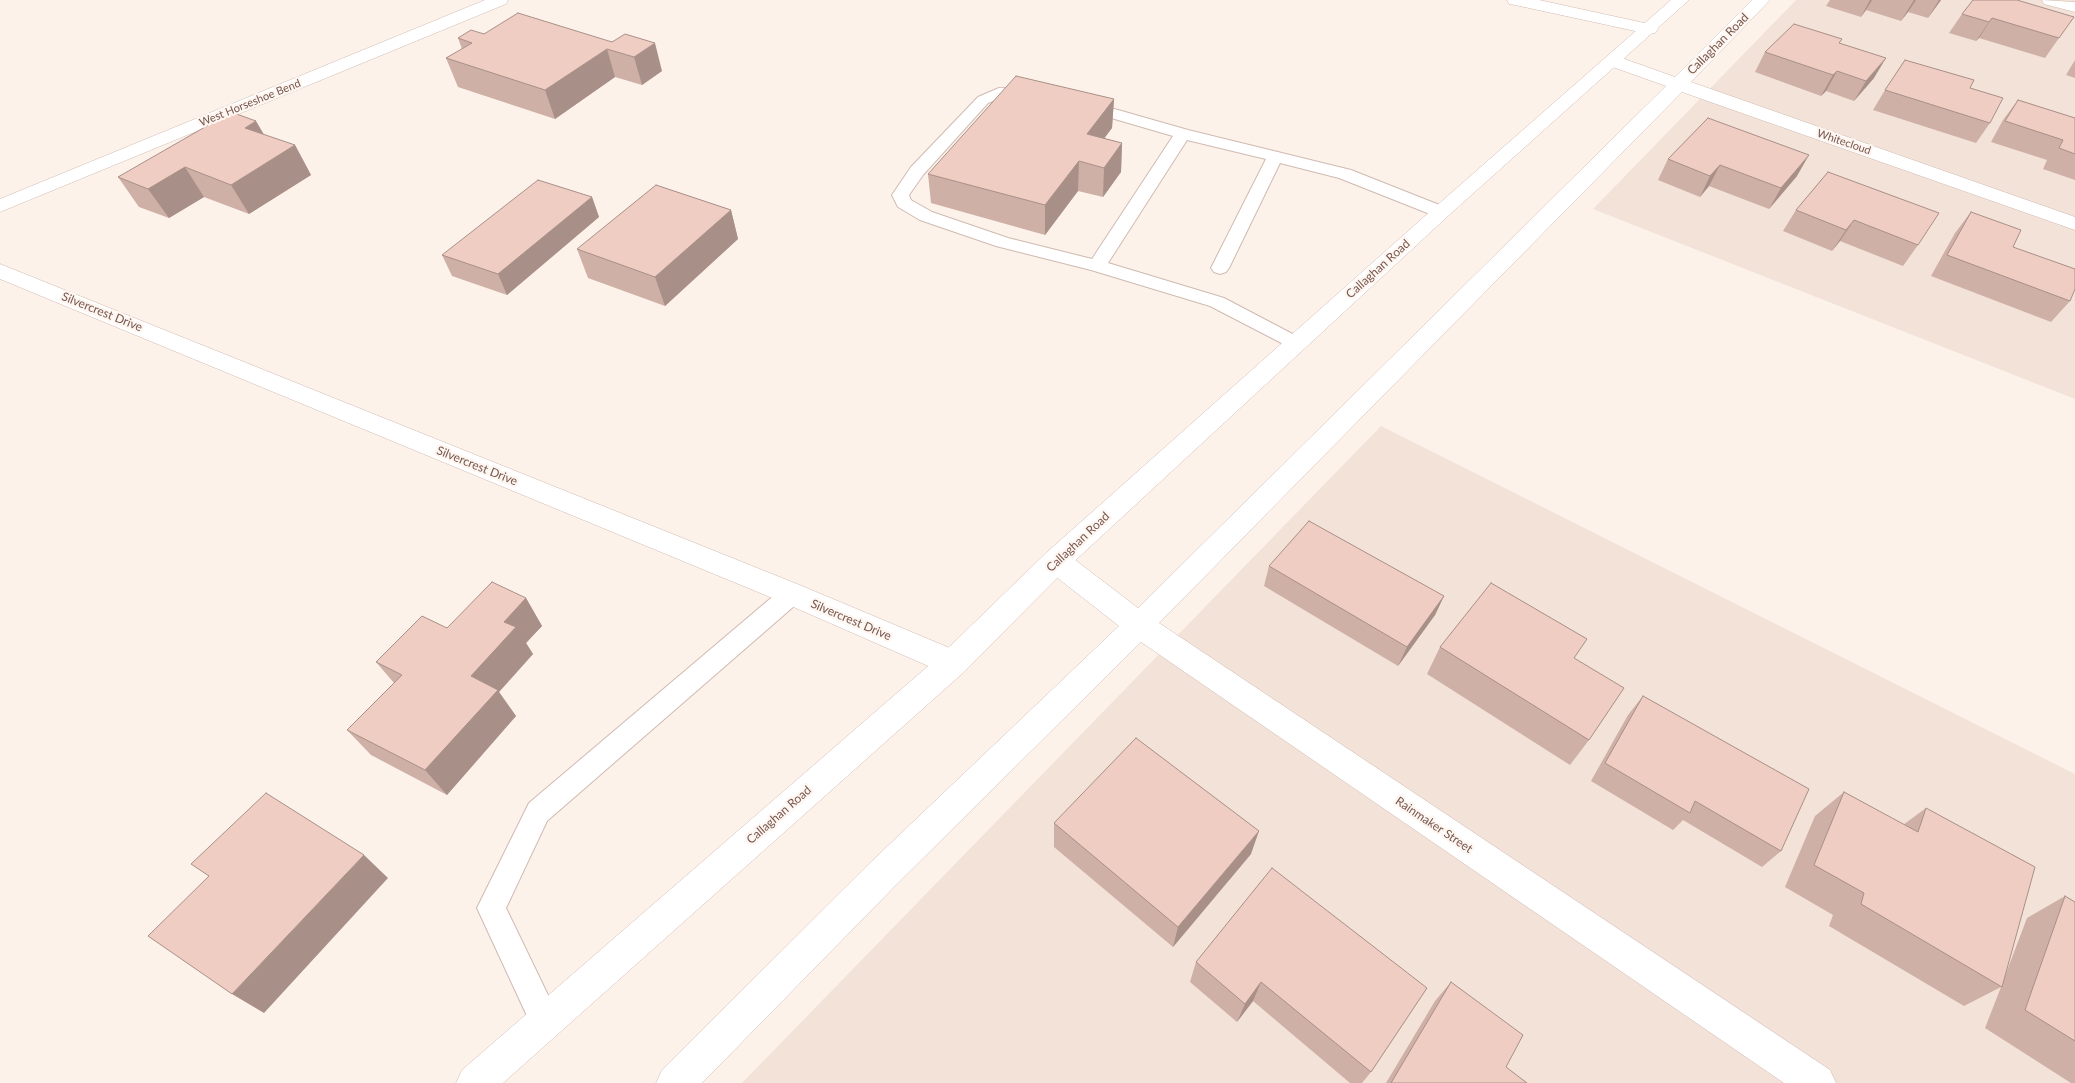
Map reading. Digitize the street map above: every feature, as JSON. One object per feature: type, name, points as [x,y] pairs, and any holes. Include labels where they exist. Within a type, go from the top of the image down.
[{"type":"street","name":"West Horseshoe Bend","points":[[0,206],[500,0]]},
{"type":"street","points":[[1515,0],[1649,29]]},
{"type":"street","name":"Callaghan Road","points":[[475,1083],[953,663],[1056,561],[1441,212],[1681,0]]},
{"type":"street","name":"Callaghan Road","points":[[675,1083],[884,873],[1139,625],[1762,0]]},
{"type":"street","points":[[2050,0],[2075,7]]},
{"type":"street","name":"Whitecloud","points":[[1613,61],[2075,224]]},
{"type":"street","name":"Silvercrest Drive","points":[[0,271],[792,594],[953,663]]},
{"type":"street","name":"Rainmaker Street","points":[[1056,561],[1139,625],[1817,1083]]},
{"type":"lane","points":[[1046,97],[1028,93],[999,93],[983,100],[917,171],[900,195],[904,203],[926,216],[1002,242],[1097,266],[1217,302],[1295,344]]},
{"type":"lane","points":[[1065,101],[1183,134],[1345,174],[1441,212]]},
{"type":"lane","points":[[1097,266],[1183,134]]},
{"type":"lane","points":[[1220,268],[1275,157]]},
{"type":"lane","points":[[546,1020],[491,908],[538,812],[792,594]]},
{"type":"shaded area","points":[[1796,0],[2075,0],[2075,399],[1593,209]]},
{"type":"shaded area","points":[[1381,426],[2075,774],[2075,1083],[742,1083]]},
{"type":"building","points":[[1973,0],[2017,0],[2074,17],[2059,38],[1992,18],[1989,22],[1962,14]]},
{"type":"building","points":[[518,13],[612,42],[625,34],[655,43],[634,57],[607,49],[545,90],[446,58],[472,43],[458,38],[471,30],[484,34]]},
{"type":"building","points":[[1794,24],[1842,39],[1839,43],[1886,58],[1866,81],[1837,71],[1833,75],[1765,52]]},
{"type":"building","points":[[1905,60],[1974,80],[1970,88],[2003,98],[1990,123],[1885,90]]},
{"type":"building","points":[[1016,76],[1114,99],[1087,134],[1122,143],[1104,168],[1079,161],[1045,205],[928,174]]},
{"type":"building","points":[[2018,100],[2075,118],[2075,154],[2059,148],[2063,140],[2005,121]]},
{"type":"building","points":[[231,112],[256,121],[245,128],[295,145],[231,185],[185,167],[148,189],[118,177]]},
{"type":"building","points":[[1708,118],[1809,155],[1781,188],[1720,165],[1710,176],[1668,159]]},
{"type":"building","points":[[1828,172],[1939,213],[1918,245],[1854,220],[1846,230],[1796,210]]},
{"type":"building","points":[[538,180],[592,197],[498,274],[442,255]]},
{"type":"building","points":[[656,185],[731,210],[655,277],[577,249]]},
{"type":"building","points":[[1971,212],[2021,230],[2013,247],[2075,269],[2075,289],[2070,301],[1947,255]]},
{"type":"building","points":[[1309,521],[1444,596],[1407,647],[1269,566]]},
{"type":"building","points":[[492,582],[526,598],[504,622],[516,627],[471,676],[498,690],[425,770],[347,730],[402,675],[376,662],[422,616],[447,628]]},
{"type":"building","points":[[1491,583],[1587,639],[1574,658],[1624,688],[1589,740],[1440,647]]},
{"type":"building","points":[[1643,696],[1809,789],[1781,851],[1695,801],[1690,813],[1605,763]]},
{"type":"building","points":[[1136,738],[1259,831],[1178,927],[1054,823]]},
{"type":"building","points":[[1844,792],[1918,832],[1926,808],[2035,867],[2002,987],[1861,904],[1864,893],[1814,865]]},
{"type":"building","points":[[266,793],[364,855],[232,994],[148,936],[209,876],[191,864]]},
{"type":"building","points":[[1272,868],[1427,988],[1371,1072],[1261,982],[1245,1004],[1196,962]]},
{"type":"building","points":[[2065,896],[2075,902],[2075,1041],[2025,1010]]},
{"type":"building","points":[[1451,982],[1523,1035],[1506,1067],[1527,1083],[1391,1083]]}]
